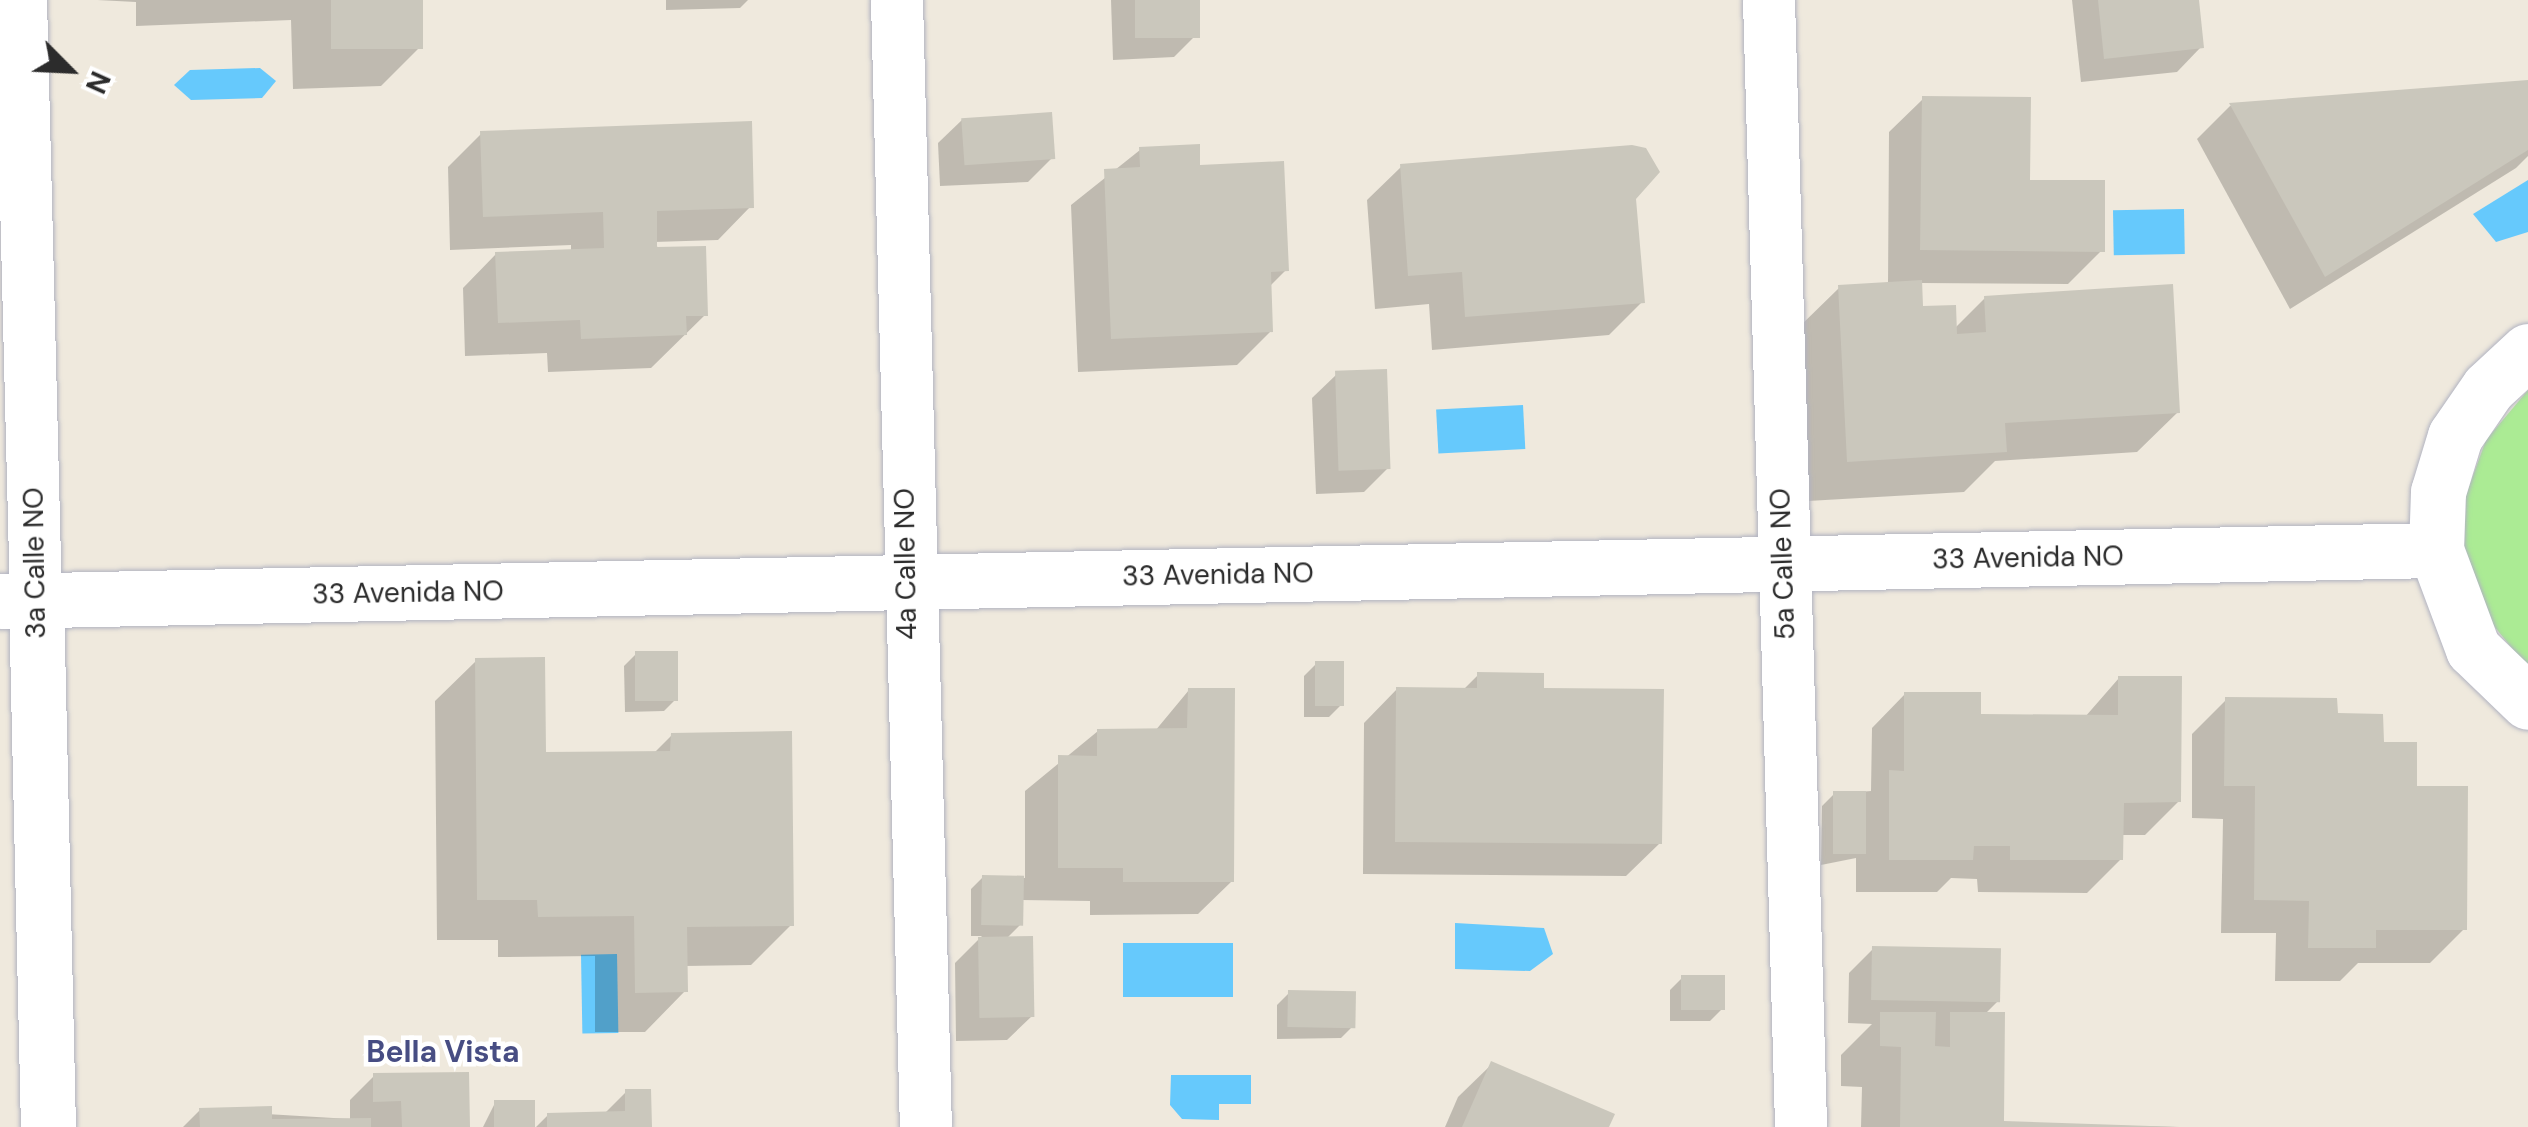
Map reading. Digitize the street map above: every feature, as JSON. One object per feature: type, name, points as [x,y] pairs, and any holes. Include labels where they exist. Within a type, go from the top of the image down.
[{"type":"street","name":"3a Calle NO","points":[[21,0],[18,601],[48,1127]]},
{"type":"street","name":"4a Calle NO","points":[[897,0],[906,582],[926,1127]]},
{"type":"street","name":"5a Calle NO","points":[[1769,0],[1800,1127]]},
{"type":"street","points":[[2528,352],[2488,388],[2455,436],[2438,492],[2436,550],[2473,650],[2528,702]]},
{"type":"street","name":"33 Avenida NO","points":[[18,601],[2436,550]]},
{"type":"green space","points":[[2528,390],[2528,668],[2481,610],[2464,554],[2466,495],[2486,440]]},
{"type":"water","points":[[260,68],[276,81],[262,98],[191,100],[174,85],[190,70]]},
{"type":"water","points":[[2528,180],[2528,232],[2496,242],[2473,214]]},
{"type":"water","points":[[2184,209],[2185,254],[2114,255],[2113,210]]},
{"type":"water","points":[[1523,405],[1525,449],[1438,453],[1436,410]]},
{"type":"water","points":[[1455,923],[1544,928],[1553,954],[1530,971],[1455,969]]},
{"type":"water","points":[[1123,943],[1233,943],[1233,997],[1123,997]]},
{"type":"water","points":[[617,954],[618,1033],[582,1034],[581,955]]},
{"type":"water","points":[[1171,1075],[1251,1075],[1251,1104],[1219,1104],[1219,1120],[1182,1119],[1170,1105]]},
{"type":"building","points":[[331,0],[423,0],[423,49],[331,49]]},
{"type":"building","points":[[1135,0],[1200,0],[1200,38],[1135,38]]},
{"type":"building","points":[[2098,0],[2199,0],[2204,48],[2104,59]]},
{"type":"building","points":[[2528,80],[2528,150],[2325,277],[2229,103]]},
{"type":"building","points":[[1922,96],[2031,97],[2030,180],[2105,180],[2105,252],[1920,250]]},
{"type":"building","points":[[1052,112],[1055,159],[965,165],[961,118]]},
{"type":"building","points":[[752,121],[754,208],[657,211],[657,247],[706,246],[708,316],[686,316],[687,335],[581,339],[580,320],[498,323],[495,252],[604,248],[603,212],[483,217],[480,131]]},
{"type":"building","points":[[1200,144],[1200,165],[1284,161],[1289,271],[1271,272],[1273,332],[1111,339],[1104,169],[1140,167],[1139,147]]},
{"type":"building","points":[[1632,145],[1646,148],[1660,172],[1636,199],[1645,303],[1465,317],[1462,272],[1408,276],[1400,164]]},
{"type":"building","points":[[1922,280],[1923,306],[1956,305],[1957,334],[1986,332],[1984,296],[2173,284],[2180,413],[2005,423],[2007,452],[1847,462],[1838,285]]},
{"type":"building","points":[[1387,369],[1390,469],[1339,471],[1335,371]]},
{"type":"building","points":[[635,651],[678,651],[678,701],[635,701]]},
{"type":"building","points":[[545,657],[546,752],[670,751],[671,733],[792,731],[794,926],[687,927],[688,992],[635,993],[634,916],[538,917],[537,900],[477,900],[475,658]]},
{"type":"building","points":[[1315,661],[1344,661],[1344,706],[1315,706]]},
{"type":"building","points":[[1477,672],[1544,673],[1544,688],[1664,689],[1662,844],[1395,842],[1396,687],[1477,688]]},
{"type":"building","points":[[2118,676],[2182,676],[2181,802],[2124,803],[2123,860],[2010,860],[2010,846],[1974,846],[1973,860],[1889,860],[1889,770],[1904,771],[1904,692],[1981,692],[1981,714],[2118,715]]},
{"type":"building","points":[[1188,688],[1235,688],[1234,882],[1123,882],[1123,868],[1058,868],[1058,755],[1097,756],[1097,729],[1187,728]]},
{"type":"building","points":[[2225,697],[2337,698],[2338,713],[2383,714],[2384,742],[2417,742],[2417,786],[2468,786],[2467,930],[2376,930],[2376,948],[2308,948],[2309,901],[2254,900],[2255,786],[2224,786]]},
{"type":"building","points":[[1833,791],[1866,791],[1866,854],[1833,854]]},
{"type":"building","points":[[982,875],[1024,876],[1023,926],[981,925]]},
{"type":"building","points":[[1033,936],[1034,1017],[979,1018],[978,937]]},
{"type":"building","points":[[1872,946],[2001,948],[2000,1002],[1871,1000]]},
{"type":"building","points":[[1681,975],[1725,975],[1725,1010],[1681,1010]]},
{"type":"building","points":[[1288,990],[1356,991],[1355,1028],[1287,1027]]},
{"type":"building","points":[[1880,1012],[1936,1012],[1935,1046],[1950,1047],[1950,1012],[2005,1012],[2004,1121],[2180,1127],[1900,1127],[1901,1047],[1880,1046]]},
{"type":"building","points":[[1491,1061],[1615,1114],[1609,1127],[1462,1127]]},
{"type":"building","points":[[469,1072],[470,1127],[402,1127],[401,1101],[373,1102],[373,1073]]},
{"type":"building","points":[[625,1089],[651,1089],[652,1127],[547,1127],[547,1113],[625,1111]]},
{"type":"building","points":[[494,1100],[535,1100],[535,1127],[494,1127]]},
{"type":"building","points":[[272,1106],[272,1119],[371,1118],[371,1127],[200,1127],[199,1108]]},
{"type":"district","name":"Bella Vista","points":[[443,1052]]}]
